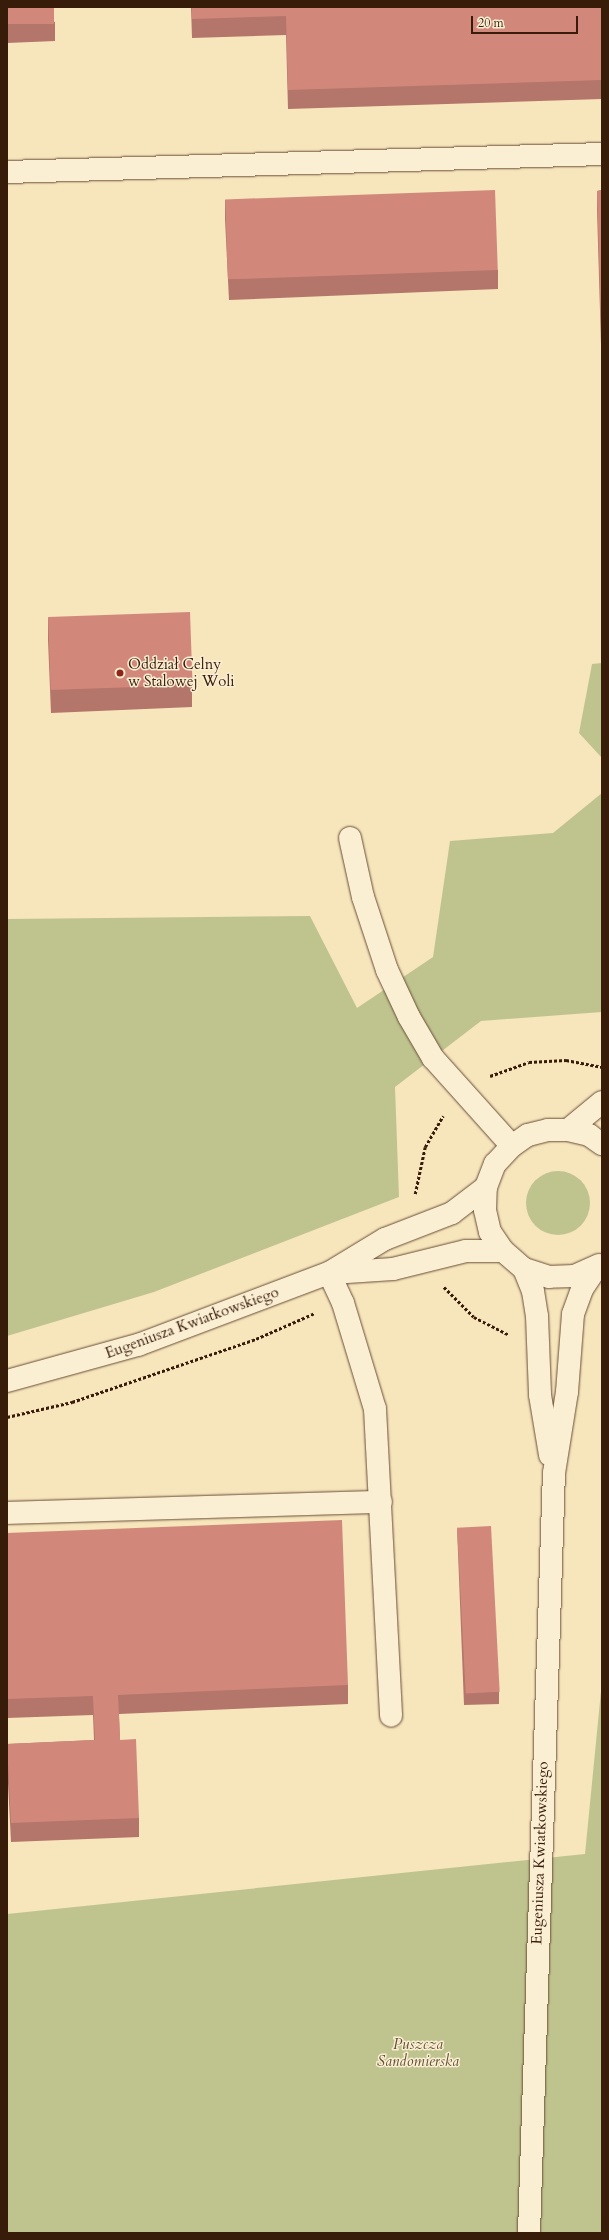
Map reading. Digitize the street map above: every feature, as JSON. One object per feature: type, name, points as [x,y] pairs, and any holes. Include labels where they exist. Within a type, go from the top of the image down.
[{"type":"street","points":[[7,172],[602,154]]},
{"type":"street","points":[[350,838],[362,897],[387,970],[408,1017],[438,1064],[512,1146]]},
{"type":"street","points":[[568,1130],[602,1102]]},
{"type":"street","points":[[600,1265],[574,1276],[549,1277],[524,1269],[503,1251],[490,1232],[485,1210],[486,1187],[496,1164],[512,1146],[535,1133],[568,1130],[589,1135],[602,1144]]},
{"type":"street","name":"Eugeniusza Kwiatkowskiego","points":[[7,1381],[138,1345],[329,1273],[385,1239],[452,1213],[486,1187]]},
{"type":"street","name":"Eugeniusza Kwiatkowskiego","points":[[329,1273],[393,1269],[426,1259],[466,1251],[503,1251]]},
{"type":"street","name":"Eugeniusza Kwiatkowskiego","points":[[529,2233],[554,1473],[567,1392],[573,1314],[582,1289],[600,1265]]},
{"type":"street","name":"Eugeniusza Kwiatkowskiego","points":[[524,1269],[533,1291],[540,1395],[554,1473]]},
{"type":"street","points":[[329,1273],[343,1303],[375,1409],[391,1716]]},
{"type":"street","points":[[7,1513],[381,1502]]},
{"type":"path","points":[[426,1259],[450,1295],[474,1317],[496,1330],[537,1342]]},
{"type":"path","points":[[7,1417],[72,1402],[256,1339],[343,1303]]},
{"type":"green space","points":[[602,663],[602,758],[579,733],[592,664]]},
{"type":"green space","points":[[602,793],[602,1012],[481,1021],[395,1087],[399,1197],[154,1292],[7,1336],[7,919],[310,916],[357,1008],[433,957],[450,841],[553,833]]},
{"type":"green space","points":[[552,1171],[564,1171],[581,1180],[588,1191],[590,1203],[588,1215],[581,1226],[564,1235],[552,1235],[540,1230],[531,1221],[526,1209],[526,1197],[531,1185],[540,1176]]},
{"type":"green space","name":"Puszcza Sandomierska","points":[[602,1681],[602,2233],[7,2233],[7,1914],[585,1854]]},
{"type":"building","points":[[7,7],[54,7],[54,24],[7,24]]},
{"type":"building","points":[[192,7],[602,7],[602,80],[288,90],[286,16],[192,19]]},
{"type":"building","points":[[495,190],[498,270],[228,279],[225,199]]},
{"type":"building","points":[[602,190],[602,359],[597,191]]},
{"type":"building","name":"Oddział Celny w Stalowej Woli","points":[[190,612],[193,685],[51,690],[48,617]]},
{"type":"building","points":[[342,1520],[348,1685],[118,1695],[120,1740],[136,1739],[139,1818],[11,1823],[7,1744],[95,1740],[93,1696],[7,1699],[7,1533]]},
{"type":"building","points":[[491,1526],[500,1692],[466,1694],[457,1528]]},
{"type":"place","name":"Oddział Celny w Stalowej Woli","points":[[120,673]]}]
